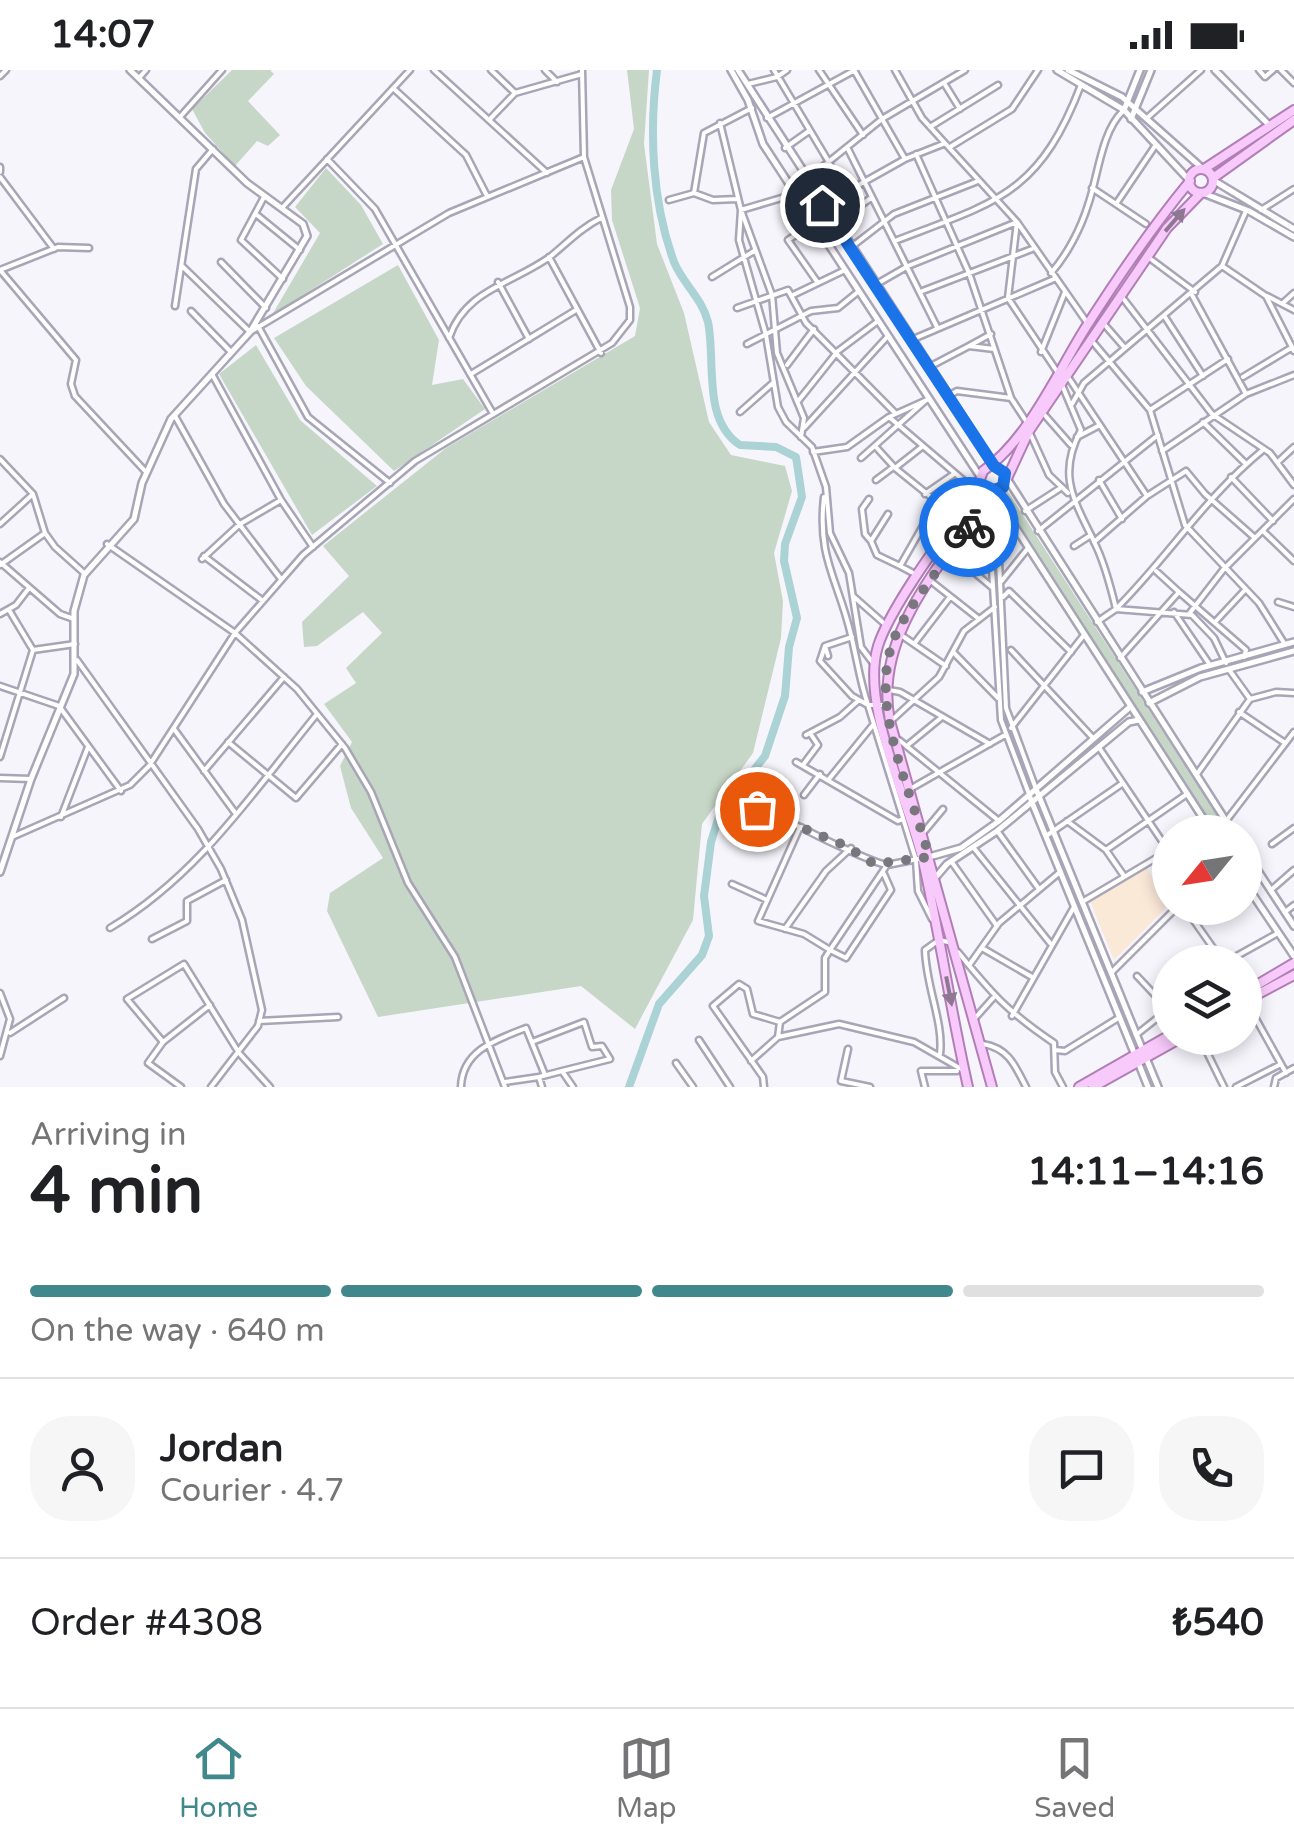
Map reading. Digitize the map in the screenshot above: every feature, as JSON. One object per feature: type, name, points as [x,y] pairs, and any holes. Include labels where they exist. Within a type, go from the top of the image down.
[{"type":"main road","points":[[878,705],[897,632],[992,491],[1003,487],[1028,426],[1042,412],[1063,378],[1088,324],[1195,171],[1294,110]]},
{"type":"main road","points":[[992,1087],[935,878],[923,858],[923,833],[896,738],[878,705],[875,665],[887,626],[976,491],[983,471],[994,466],[1028,426],[1104,324],[1176,216],[1213,179],[1294,120]]},
{"type":"main road","points":[[1203,169],[1213,179]]},
{"type":"main road","points":[[1190,181],[1202,193]]},
{"type":"main road","points":[[994,466],[1006,476]]},
{"type":"main road","points":[[980,478],[992,491]]},
{"type":"main road","points":[[886,718],[923,858],[961,1071],[968,1087]]},
{"type":"main road","points":[[1262,981],[1294,959]]},
{"type":"main road","points":[[1262,992],[1294,976]]},
{"type":"main road","points":[[1093,1087],[1105,1084],[1152,1048]]},
{"type":"main road","points":[[1079,1087],[1152,1051]]},
{"type":"street","points":[[0,76],[6,70]]},
{"type":"street","points":[[130,70],[264,197],[307,230],[258,325]]},
{"type":"street","points":[[139,78],[146,70]]},
{"type":"street","points":[[180,117],[222,70]]},
{"type":"street","points":[[282,208],[410,70]]},
{"type":"street","points":[[434,70],[547,173]]},
{"type":"street","points":[[491,70],[516,93]]},
{"type":"street","points":[[545,70],[557,82]]},
{"type":"street","points":[[735,70],[748,84],[785,148],[994,466]]},
{"type":"street","points":[[735,70],[763,144],[980,478]]},
{"type":"street","points":[[774,70],[830,164]]},
{"type":"street","points":[[748,84],[777,77],[786,70]]},
{"type":"street","points":[[818,70],[862,135]]},
{"type":"street","points":[[767,118],[854,70],[905,159]]},
{"type":"street","points":[[895,70],[930,127],[1000,200],[1088,324]]},
{"type":"street","points":[[806,180],[882,119],[965,70]]},
{"type":"street","points":[[822,205],[905,159],[947,145],[1012,109],[1038,70]]},
{"type":"street","points":[[1057,70],[1124,110],[1190,181]]},
{"type":"street","points":[[1068,70],[1128,102],[1203,169]]},
{"type":"street","points":[[911,340],[1052,276],[1062,261],[1140,70]]},
{"type":"street","points":[[1131,119],[1151,70]]},
{"type":"street","points":[[1147,118],[1201,70]]},
{"type":"street","points":[[1215,70],[1270,126]]},
{"type":"street","points":[[1259,70],[1265,77],[1273,70]]},
{"type":"street","points":[[1281,70],[1294,83]]},
{"type":"street","points":[[12,837],[121,790],[150,766],[235,634],[313,547],[450,436],[601,353],[630,320],[584,157],[582,72],[516,93],[489,120]]},
{"type":"street","points":[[943,82],[960,109]]},
{"type":"street","points":[[930,127],[998,85]]},
{"type":"street","points":[[895,240],[1000,200],[1032,172],[1055,140],[1082,85]]},
{"type":"street","points":[[393,88],[466,156],[487,197]]},
{"type":"street","points":[[694,192],[702,137],[720,123],[752,108]]},
{"type":"street","points":[[720,123],[741,210],[772,295],[777,353],[799,400],[801,437]]},
{"type":"street","points":[[785,148],[809,131]]},
{"type":"street","points":[[1116,204],[1156,145]]},
{"type":"street","points":[[175,306],[196,170],[213,149]]},
{"type":"street","points":[[848,149],[937,327]]},
{"type":"street","points":[[916,154],[969,272],[1011,398],[1060,488],[1070,493]]},
{"type":"street","points":[[211,1087],[260,1021],[262,1010],[242,920],[209,847],[77,660],[74,618],[84,574],[107,544],[134,519],[146,472],[174,414],[258,325],[487,197],[584,157]]},
{"type":"street","points":[[327,160],[375,209],[492,412]]},
{"type":"street","points":[[0,172],[54,249]]},
{"type":"street","points":[[1213,179],[1294,229]]},
{"type":"street","points":[[850,248],[884,219],[980,180]]},
{"type":"street","points":[[1092,188],[1146,224]]},
{"type":"street","points":[[1261,210],[1294,190]]},
{"type":"street","points":[[669,200],[694,192],[712,200],[738,199]]},
{"type":"street","points":[[1202,193],[1246,209],[1294,237]]},
{"type":"street","points":[[741,210],[796,194]]},
{"type":"street","points":[[264,197],[241,241],[282,279]]},
{"type":"street","points":[[835,224],[871,198]]},
{"type":"street","points":[[1072,404],[1109,360],[1222,266],[1246,209]]},
{"type":"street","points":[[741,210],[738,230],[766,335],[778,407],[814,452],[826,487],[830,532],[849,572],[861,647],[875,665]]},
{"type":"street","points":[[255,214],[300,250]]},
{"type":"street","points":[[448,338],[482,293],[549,257],[580,229],[601,218]]},
{"type":"street","points":[[875,285],[908,266],[1017,222]]},
{"type":"street","points":[[1017,222],[1008,298],[1041,352],[1063,378],[1080,390],[1147,496]]},
{"type":"street","points":[[814,223],[788,240],[818,283]]},
{"type":"street","points":[[88,248],[54,249],[0,270],[76,360],[71,384],[75,396],[146,472]]},
{"type":"street","points":[[920,292],[1034,248]]},
{"type":"street","points":[[712,278],[754,251]]},
{"type":"street","points":[[549,257],[601,353]]},
{"type":"street","points":[[1148,258],[1194,293],[1246,394]]},
{"type":"street","points":[[221,262],[266,308]]},
{"type":"street","points":[[182,266],[250,332]]},
{"type":"street","points":[[1222,266],[1294,310]]},
{"type":"street","points":[[793,296],[845,270]]},
{"type":"street","points":[[498,282],[529,338]]},
{"type":"street","points":[[737,308],[788,290],[803,316],[900,425],[976,491]]},
{"type":"street","points":[[747,344],[811,311],[838,308],[859,291]]},
{"type":"street","points":[[1041,352],[1065,292]]},
{"type":"street","points":[[1283,304],[1294,293]]},
{"type":"street","points":[[1122,296],[1212,414],[1278,461],[1294,485]]},
{"type":"street","points":[[1243,377],[1292,350],[1266,296]]},
{"type":"street","points":[[470,374],[576,310]]},
{"type":"street","points":[[191,311],[230,351]]},
{"type":"street","points":[[1163,316],[1203,376]]},
{"type":"street","points":[[799,400],[838,351],[878,321]]},
{"type":"street","points":[[1104,324],[1124,347]]},
{"type":"street","points":[[258,325],[308,417],[390,483]]},
{"type":"street","points":[[786,366],[814,329]]},
{"type":"street","points":[[929,367],[991,334]]},
{"type":"street","points":[[802,429],[822,412],[854,370],[888,336]]},
{"type":"street","points":[[1092,341],[1150,410],[1185,525],[1270,617],[1293,654]]},
{"type":"street","points":[[969,346],[996,349]]},
{"type":"street","points":[[1150,410],[1228,360]]},
{"type":"street","points":[[212,373],[281,500],[313,547]]},
{"type":"street","points":[[1162,451],[1246,394],[1294,374]]},
{"type":"street","points":[[1063,378],[1081,430],[1071,445],[1070,493],[1094,542],[1116,610]]},
{"type":"street","points":[[740,412],[774,382]]},
{"type":"street","points":[[948,396],[957,391],[1011,398]]},
{"type":"street","points":[[814,452],[847,447],[892,415],[928,399]]},
{"type":"street","points":[[861,458],[928,399]]},
{"type":"street","points":[[1042,412],[1071,445]]},
{"type":"street","points":[[174,414],[224,504],[281,579]]},
{"type":"street","points":[[1202,421],[1246,464]]},
{"type":"street","points":[[1077,437],[1100,425]]},
{"type":"street","points":[[1038,531],[1158,435]]},
{"type":"street","points":[[876,480],[924,445]]},
{"type":"street","points":[[876,446],[894,468],[957,518]]},
{"type":"street","points":[[1278,461],[1294,447]]},
{"type":"street","points":[[1096,622],[1116,610],[1155,570],[1209,498],[1264,449]]},
{"type":"street","points":[[0,459],[34,494],[45,533],[84,574]]},
{"type":"street","points":[[1094,542],[1147,496],[1186,471],[1209,498],[1256,538]]},
{"type":"street","points":[[925,494],[956,473]]},
{"type":"street","points":[[1006,476],[1222,815]]},
{"type":"street","points":[[1231,477],[1272,521]]},
{"type":"street","points":[[1099,480],[1122,519]]},
{"type":"street","points":[[826,487],[822,547],[878,705],[874,724],[903,819],[923,858]]},
{"type":"street","points":[[1025,511],[1060,488]]},
{"type":"street","points":[[992,491],[1201,815]]},
{"type":"street","points":[[2,519],[34,494]]},
{"type":"street","points":[[869,499],[862,508],[877,555],[919,576]]},
{"type":"street","points":[[1189,614],[1223,570],[1294,499]]},
{"type":"street","points":[[263,601],[203,558],[240,524],[281,500]]},
{"type":"street","points":[[900,566],[936,503]]},
{"type":"street","points":[[978,512],[997,519],[1011,728],[1136,1035],[1148,1087]]},
{"type":"street","points":[[871,541],[888,514]]},
{"type":"street","points":[[989,519],[998,698],[1005,735],[1120,1017],[1158,1087]]},
{"type":"street","points":[[865,525],[876,532]]},
{"type":"street","points":[[1263,531],[1294,561]]},
{"type":"street","points":[[45,533],[0,564],[60,614],[74,618]]},
{"type":"street","points":[[1074,546],[1090,535]]},
{"type":"street","points":[[107,544],[235,634],[284,677],[342,744],[371,792],[408,883],[456,958],[504,1085],[610,1059],[602,1046],[592,1047]]},
{"type":"street","points":[[1000,583],[1028,548]]},
{"type":"street","points":[[951,553],[993,588]]},
{"type":"street","points":[[1155,570],[1246,650],[1244,657]]},
{"type":"street","points":[[932,582],[979,620]]},
{"type":"street","points":[[0,614],[9,610],[29,588]]},
{"type":"street","points":[[1216,621],[1245,590]]},
{"type":"street","points":[[1001,599],[1009,591],[1070,652]]},
{"type":"street","points":[[1120,658],[1179,592]]},
{"type":"street","points":[[853,596],[887,626]]},
{"type":"street","points":[[914,644],[950,597]]},
{"type":"street","points":[[1278,602],[1294,607]]},
{"type":"street","points":[[829,779],[874,724],[914,701],[946,666],[964,631],[994,607]]},
{"type":"street","points":[[0,758],[33,650],[9,610]]},
{"type":"street","points":[[1116,610],[1189,614],[1204,624],[1250,698]]},
{"type":"street","points":[[1174,612],[1210,665]]},
{"type":"street","points":[[897,632],[946,666]]},
{"type":"street","points":[[1011,728],[1084,635]]},
{"type":"street","points":[[825,646],[852,636]]},
{"type":"street","points":[[1149,703],[1226,664],[1294,642]]},
{"type":"street","points":[[33,650],[75,644]]},
{"type":"street","points":[[825,646],[828,656]]},
{"type":"street","points":[[825,646],[820,661],[858,700],[878,705]]},
{"type":"street","points":[[1011,650],[1097,744],[1152,828]]},
{"type":"street","points":[[954,654],[998,698]]},
{"type":"street","points":[[1142,692],[1210,665],[1293,654]]},
{"type":"street","points":[[1,868],[77,660]]},
{"type":"street","points":[[204,771],[284,677]]},
{"type":"street","points":[[0,686],[58,706],[121,790]]},
{"type":"street","points":[[885,690],[914,701],[990,744]]},
{"type":"street","points":[[1196,775],[1250,698],[1276,692],[1294,693]]},
{"type":"street","points":[[803,765],[818,745],[808,734],[840,718],[858,700]]},
{"type":"street","points":[[1097,744],[1130,707]]},
{"type":"street","points":[[1239,712],[1285,743]]},
{"type":"street","points":[[110,928],[160,898],[209,847],[317,714]]},
{"type":"street","points":[[909,744],[942,717]]},
{"type":"street","points":[[757,809],[850,848],[874,864],[923,858],[961,848],[1038,793],[1097,744],[1129,722],[1139,720]]},
{"type":"street","points":[[173,728],[236,814]]},
{"type":"street","points":[[1231,815],[1294,732]]},
{"type":"street","points":[[910,790],[1005,735]]},
{"type":"street","points":[[896,738],[909,744],[1000,822]]},
{"type":"street","points":[[228,742],[296,798],[342,744]]},
{"type":"street","points":[[61,817],[88,746]]},
{"type":"street","points":[[796,762],[898,820],[903,819]]},
{"type":"street","points":[[804,795],[820,774]]},
{"type":"street","points":[[0,778],[30,780]]},
{"type":"street","points":[[1046,836],[1122,783]]},
{"type":"street","points":[[1106,850],[1187,794]]},
{"type":"street","points":[[935,878],[951,861],[998,832],[1030,799]]},
{"type":"street","points":[[923,833],[943,809]]},
{"type":"street","points":[[1068,821],[1106,850],[1124,876]]},
{"type":"street","points":[[800,827],[758,921],[785,929],[846,958],[890,890],[884,874]]},
{"type":"street","points":[[1272,844],[1294,828]]},
{"type":"street","points":[[998,832],[1039,889]]},
{"type":"street","points":[[974,846],[1050,944]]},
{"type":"street","points":[[785,929],[826,871],[850,848]]},
{"type":"street","points":[[951,861],[997,926]]},
{"type":"street","points":[[1012,1016],[1050,944],[1075,907],[1152,861]]},
{"type":"street","points":[[778,1037],[780,1022],[824,992],[825,958],[884,874],[887,864]]},
{"type":"street","points":[[1270,890],[1294,870]]},
{"type":"street","points":[[970,964],[997,926],[1060,872]]},
{"type":"street","points":[[1262,877],[1294,926]]},
{"type":"street","points":[[152,938],[187,922],[187,901],[226,880]]},
{"type":"street","points":[[732,884],[765,899]]},
{"type":"street","points":[[1285,912],[1294,905]]},
{"type":"street","points":[[1262,908],[1294,959]]},
{"type":"street","points":[[1111,973],[1159,925]]},
{"type":"street","points":[[1256,945],[1278,933]]},
{"type":"street","points":[[940,1054],[942,1036],[926,982],[924,950],[939,940],[952,943],[993,998],[1012,1016],[1053,1042],[1055,1072],[1063,1087]]},
{"type":"street","points":[[982,948],[1032,977]]},
{"type":"street","points":[[164,1042],[127,999],[184,964],[239,1053],[270,1087]]},
{"type":"street","points":[[1137,976],[1152,991]]},
{"type":"street","points":[[764,1087],[763,1077],[712,1006],[739,984],[747,989],[752,1014],[780,1022]]},
{"type":"street","points":[[0,993],[10,1019],[10,1033],[0,1056]]},
{"type":"street","points":[[10,1033],[64,998]]},
{"type":"street","points":[[973,1020],[993,998]]},
{"type":"street","points":[[180,1087],[148,1063],[164,1042],[210,1005]]},
{"type":"street","points":[[260,1021],[338,1017]]},
{"type":"street","points":[[1054,1050],[1065,1051],[1120,1017]]},
{"type":"street","points":[[532,1042],[584,1022],[598,1062]]},
{"type":"street","points":[[1136,1035],[1152,1022]]},
{"type":"street","points":[[751,1061],[778,1037],[839,1024],[872,1029],[940,1054],[961,1071]]},
{"type":"street","points":[[461,1087],[462,1070],[468,1058],[526,1028],[542,1087]]},
{"type":"street","points":[[1262,1031],[1286,1073]]},
{"type":"street","points":[[699,1040],[730,1087]]},
{"type":"street","points":[[980,1044],[1005,1053],[1026,1087]]},
{"type":"street","points":[[848,1049],[841,1081],[870,1087]]},
{"type":"street","points":[[1208,1055],[1224,1087]]},
{"type":"street","points":[[676,1064],[694,1087]]},
{"type":"street","points":[[1236,1087],[1281,1064]]},
{"type":"street","points":[[1274,1087],[1276,1078],[1294,1068]]},
{"type":"street","points":[[562,1071],[573,1087]]},
{"type":"street","points":[[925,1087],[921,1071],[961,1071]]},
{"type":"shaded area","points":[[1146,867],[1152,876],[1152,922],[1114,960],[1090,901]]},
{"type":"green space","points":[[232,70],[270,70],[274,74],[248,101],[280,135],[268,146],[257,141],[235,166],[205,133],[192,109]]},
{"type":"green space","points":[[627,70],[649,70],[644,144],[657,244],[684,313],[709,422],[731,455],[785,466],[792,491],[774,553],[783,601],[781,638],[753,753],[702,824],[693,920],[635,1029],[581,986],[378,1017],[327,911],[330,893],[383,858],[351,808],[340,766],[352,742],[324,704],[356,683],[346,668],[382,633],[363,612],[317,646],[304,647],[302,622],[349,576],[323,546],[446,448],[635,336],[640,308],[612,220],[611,190],[634,129]]},
{"type":"green space","points":[[326,168],[361,205],[383,244],[272,315],[320,233],[295,207]]},
{"type":"green space","points":[[398,265],[439,340],[432,385],[463,379],[485,409],[394,471],[306,386],[274,338]]},
{"type":"green space","points":[[256,345],[300,420],[377,486],[312,535],[219,374]]},
{"type":"green space","points":[[1006,489],[1217,815],[1205,815],[998,496]]},
{"type":"waterway","points":[[629,1087],[659,1004],[702,955],[709,936],[704,896],[711,842],[720,813],[765,756],[785,696],[789,647],[797,618],[784,561],[785,544],[802,497],[796,457],[776,447],[740,445],[720,421],[715,406],[708,322],[674,262],[661,215],[653,142],[657,70]]},
{"type":"way so far","points":[[757,809],[846,846],[874,864],[929,857],[890,721],[886,676],[897,632],[969,527]]},
{"type":"route","points":[[822,205],[994,466],[1005,473],[1003,487],[992,491],[969,527]]}]
